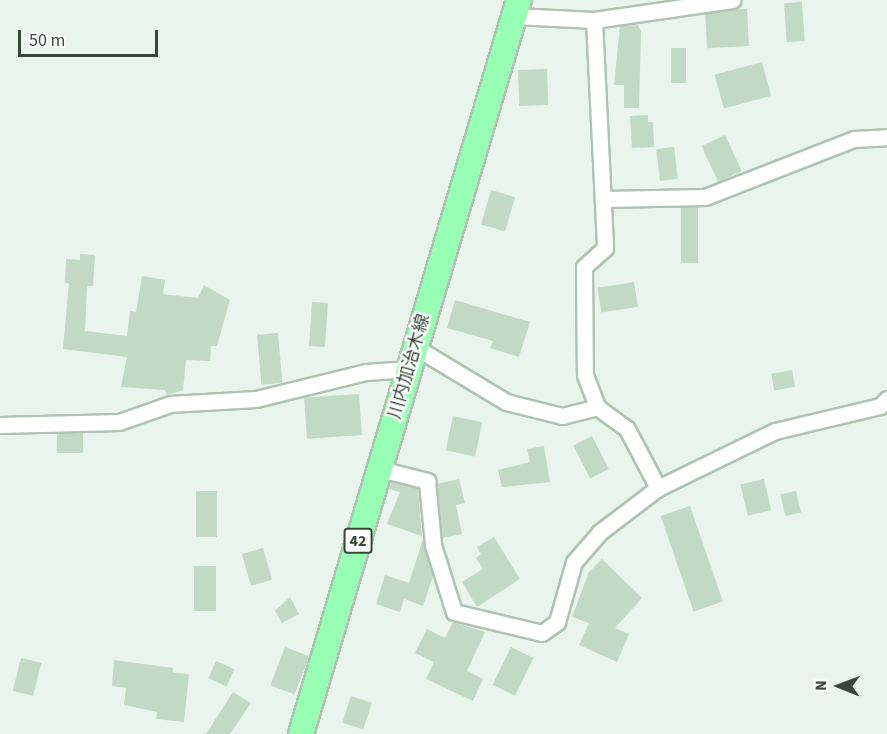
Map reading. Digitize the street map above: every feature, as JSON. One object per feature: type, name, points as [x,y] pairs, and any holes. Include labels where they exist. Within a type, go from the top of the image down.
[{"type":"main road","name":"川内加治木線","points":[[301,734],[517,8]]},
{"type":"street","points":[[517,8],[594,20],[733,0]]},
{"type":"street","points":[[594,20],[605,199],[605,248],[584,267],[585,375],[597,408],[627,429],[658,488]]},
{"type":"street","points":[[605,199],[705,197],[854,139],[887,136]]},
{"type":"street","points":[[0,425],[118,422],[170,404],[256,399],[366,372],[412,358],[506,402],[562,416],[597,408]]},
{"type":"street","points":[[380,469],[427,481],[433,545],[454,612],[542,633],[557,622],[574,562],[600,532],[658,488],[775,431],[880,406],[887,399]]},
{"type":"building","points":[[802,2],[805,41],[787,42],[784,3]]},
{"type":"building","points":[[747,9],[749,46],[707,48],[705,11]]},
{"type":"building","points":[[638,25],[641,31],[639,108],[624,108],[624,85],[614,85],[620,26]]},
{"type":"building","points":[[671,48],[686,48],[686,83],[671,83]]},
{"type":"building","points":[[762,62],[771,96],[724,108],[715,75]]},
{"type":"building","points":[[547,69],[548,105],[519,106],[518,70]]},
{"type":"building","points":[[648,115],[648,122],[653,122],[654,147],[632,148],[630,116]]},
{"type":"building","points":[[725,135],[742,171],[718,182],[701,146]]},
{"type":"building","points":[[674,147],[678,179],[660,181],[656,149]]},
{"type":"building","points":[[491,190],[515,197],[505,231],[481,225]]},
{"type":"building","points":[[681,207],[698,207],[698,263],[681,263]]},
{"type":"building","points":[[80,254],[95,255],[93,286],[87,286],[85,331],[127,336],[130,311],[136,312],[142,276],[165,280],[163,294],[198,298],[204,285],[230,300],[217,346],[211,346],[210,361],[186,360],[183,390],[167,395],[165,390],[121,387],[127,357],[63,349],[69,283],[65,283],[66,259],[80,260]]},
{"type":"building","points":[[634,282],[638,307],[601,312],[597,288]]},
{"type":"building","points":[[455,300],[530,322],[519,357],[490,348],[493,341],[447,328]]},
{"type":"building","points":[[312,302],[328,303],[325,347],[309,346]]},
{"type":"building","points":[[278,333],[282,383],[261,385],[257,335]]},
{"type":"building","points":[[792,370],[795,387],[774,390],[771,374]]},
{"type":"building","points":[[359,394],[362,435],[307,439],[304,398]]},
{"type":"building","points":[[453,416],[482,422],[475,456],[446,450]]},
{"type":"building","points":[[57,433],[83,433],[83,453],[57,453]]},
{"type":"building","points":[[592,436],[609,469],[590,479],[573,446]]},
{"type":"building","points":[[544,446],[550,482],[502,487],[498,470],[530,462],[527,449]]},
{"type":"building","points":[[459,479],[465,503],[456,505],[462,534],[442,538],[437,484]]},
{"type":"building","points":[[764,479],[771,510],[748,516],[741,484]]},
{"type":"building","points":[[391,482],[418,489],[422,536],[387,524],[400,492],[389,489]]},
{"type":"building","points":[[196,491],[217,491],[217,537],[196,537]]},
{"type":"building","points":[[796,491],[801,512],[785,516],[780,495]]},
{"type":"building","points":[[690,506],[723,601],[694,612],[661,516]]},
{"type":"building","points":[[494,537],[520,579],[477,607],[462,582],[483,569],[476,558],[481,554],[477,547]]},
{"type":"building","points":[[423,539],[433,576],[423,606],[404,599],[400,612],[376,604],[385,575],[409,583]]},
{"type":"building","points":[[263,548],[272,580],[251,586],[242,554]]},
{"type":"building","points":[[602,559],[642,598],[615,628],[629,634],[617,662],[579,645],[589,623],[572,617],[589,572]]},
{"type":"building","points":[[194,566],[216,566],[216,611],[194,611]]},
{"type":"building","points":[[290,597],[299,614],[282,623],[275,611]]},
{"type":"building","points":[[453,622],[485,632],[467,671],[483,679],[473,701],[426,679],[434,662],[415,653],[427,629],[445,638]]},
{"type":"building","points":[[285,647],[309,656],[295,695],[270,685]]},
{"type":"building","points":[[511,647],[533,658],[515,696],[493,685]]},
{"type":"building","points":[[21,658],[41,663],[33,696],[13,691]]},
{"type":"building","points":[[114,660],[173,668],[173,673],[189,674],[184,722],[156,719],[157,712],[124,705],[126,688],[112,686]]},
{"type":"building","points":[[216,661],[234,669],[227,686],[208,678]]},
{"type":"building","points":[[233,692],[251,703],[230,734],[206,734]]},
{"type":"building","points":[[351,696],[372,703],[363,729],[342,723]]}]
